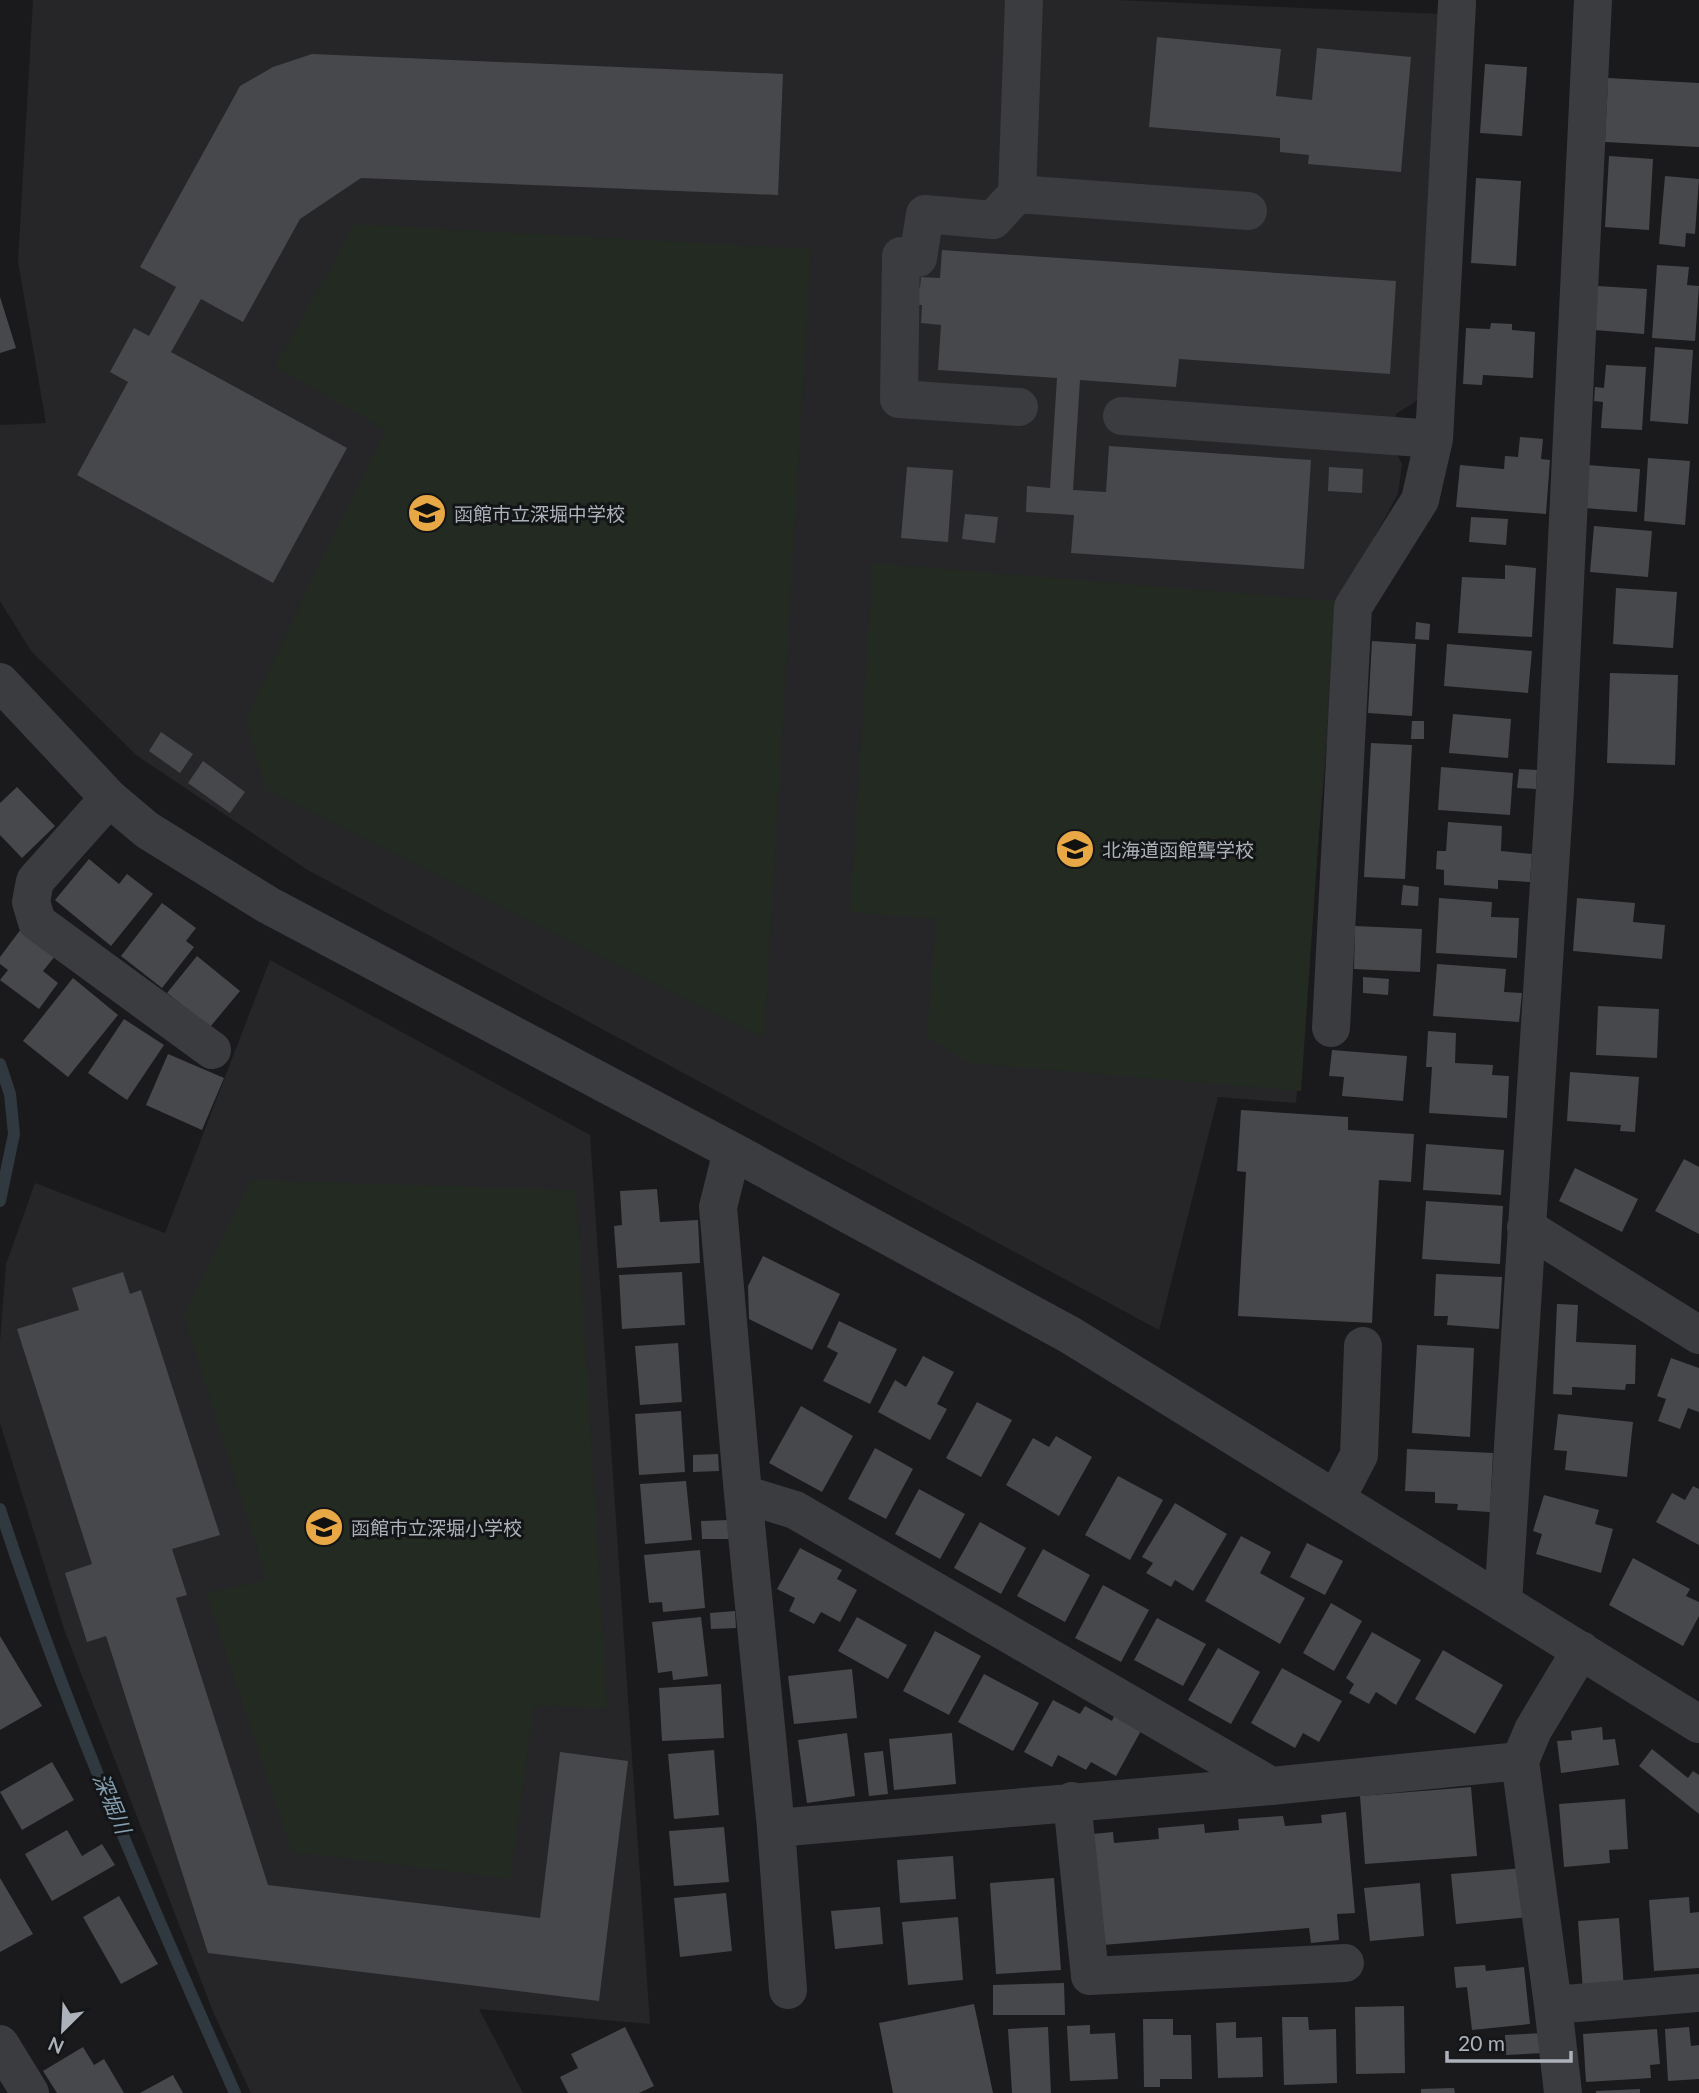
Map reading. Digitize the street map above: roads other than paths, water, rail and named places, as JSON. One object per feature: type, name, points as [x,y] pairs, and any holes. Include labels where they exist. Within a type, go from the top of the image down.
[{"type":"street","points":[[1019,407],[899,399],[901,256],[918,258],[925,214],[993,220],[1017,194],[1024,0]]},
{"type":"street","points":[[1503,1603],[1555,789],[1593,0]]},
{"type":"street","points":[[1331,1027],[1353,607],[1420,500],[1434,439],[1457,3]]},
{"type":"street","points":[[1017,194],[1248,211]]},
{"type":"street","points":[[1122,416],[1434,439]]},
{"type":"street","points":[[0,682],[109,798],[147,830],[268,905],[732,1151],[1070,1335],[1699,1724]]},
{"type":"street","points":[[109,798],[35,881],[31,902],[37,922],[212,1050]]},
{"type":"street","points":[[732,1151],[718,1208],[776,1828],[788,1990]]},
{"type":"street","points":[[1526,1227],[1699,1335]]},
{"type":"street","points":[[1336,1499],[1359,1455],[1363,1346]]},
{"type":"street","points":[[743,1494],[795,1510],[1272,1786]]},
{"type":"street","points":[[1563,2093],[1520,1761],[1533,1730],[1581,1650]]},
{"type":"street","points":[[776,1828],[1272,1786],[1520,1761]]},
{"type":"street","points":[[1072,1801],[1090,1976],[1345,1963]]},
{"type":"street","points":[[1553,2005],[1699,1993]]},
{"type":"street","points":[[0,2044],[30,2093]]},
{"type":"waterway","name":"深堀川","points":[[0,1064],[10,1094],[14,1134],[0,1201]]},
{"type":"waterway","name":"深堀川","points":[[0,1509],[81,1731],[140,1877],[235,2093]]},
{"type":"place","name":"函館市立深堀中学校","points":[[427,513]]},
{"type":"place","name":"北海道函館聾学校","points":[[1075,849]]},
{"type":"place","name":"函館市立深堀小学校","points":[[324,1527]]}]
